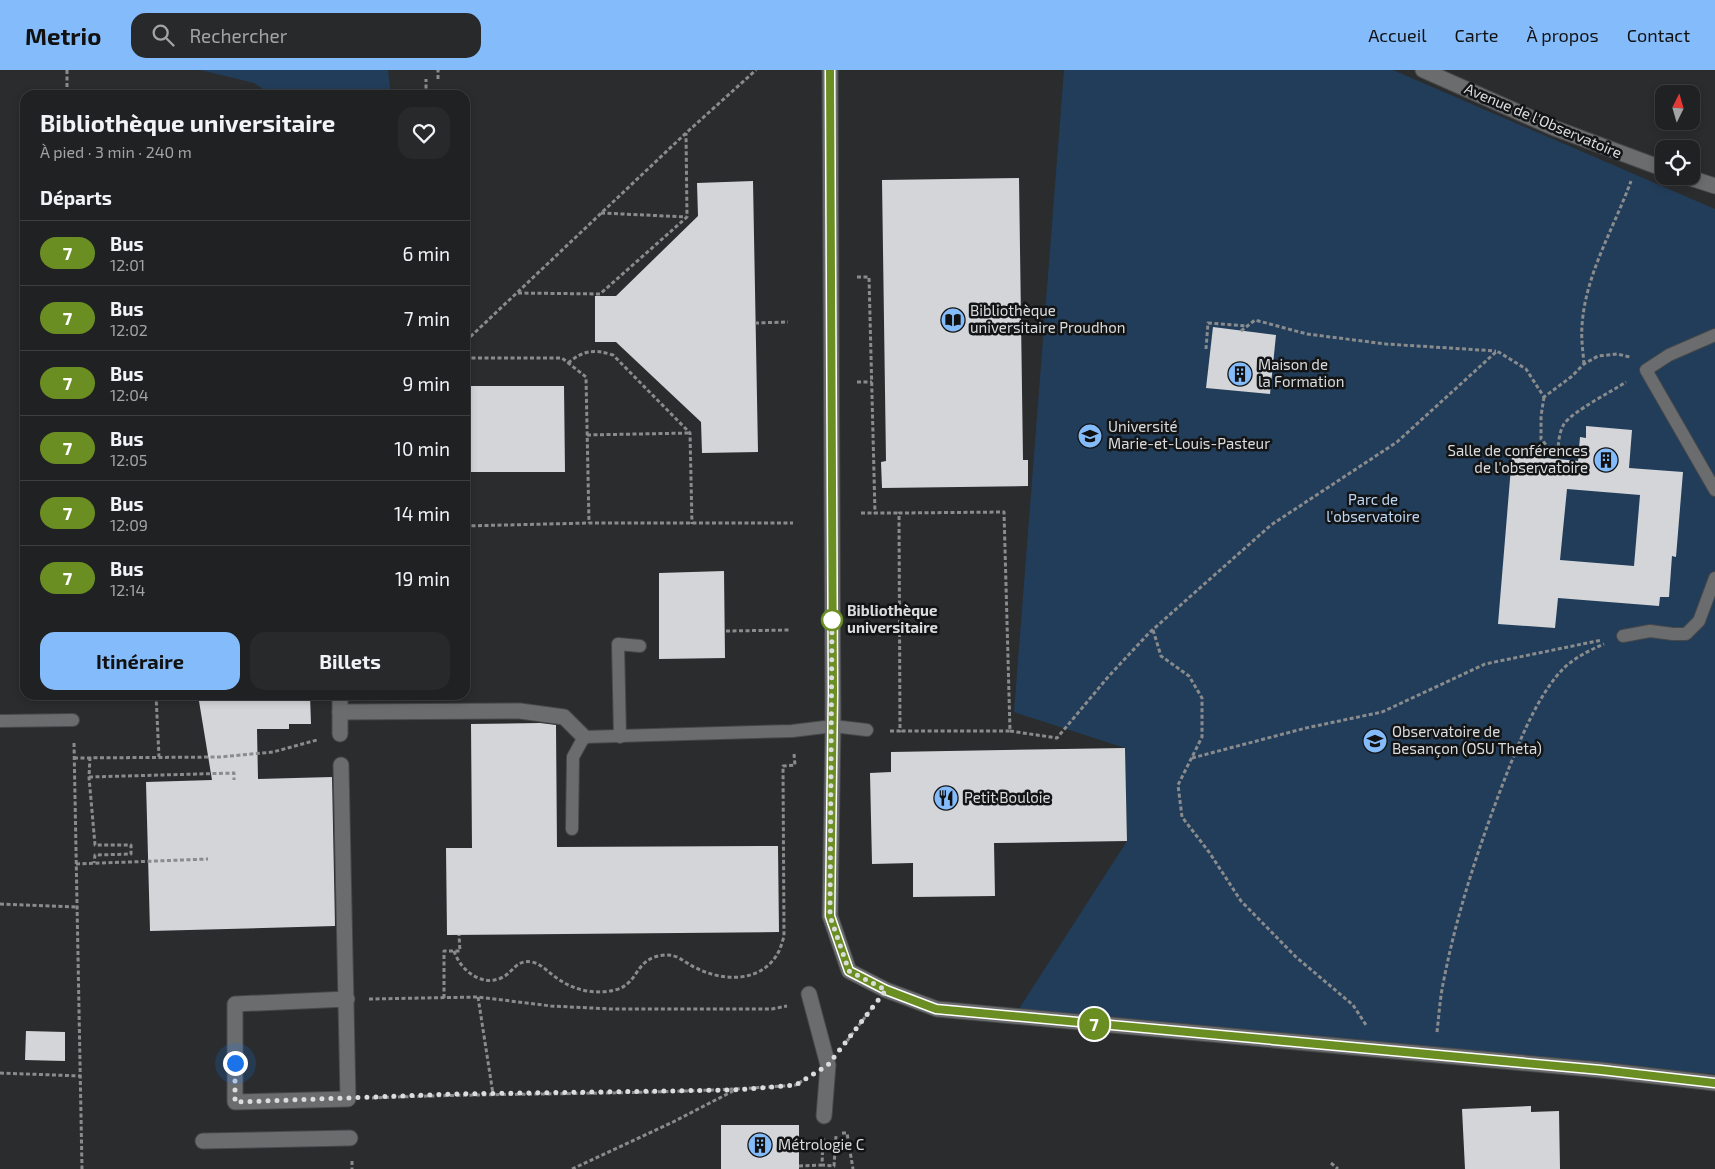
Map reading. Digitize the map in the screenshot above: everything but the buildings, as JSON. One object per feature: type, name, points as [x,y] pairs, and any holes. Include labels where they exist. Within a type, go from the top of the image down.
[{"type":"street","points":[[830,70],[833,726],[830,916],[849,971],[886,990],[936,1009],[1601,1070],[1715,1083]]},
{"type":"street","name":"Avenue de l'Observatoire","points":[[1423,70],[1554,128],[1655,166]]},
{"type":"street","points":[[1700,181],[1715,186]]},
{"type":"street","points":[[340,700],[340,734]]},
{"type":"street","points":[[340,712],[520,711],[564,717],[584,737]]},
{"type":"street","points":[[341,765],[347,1000],[348,1099],[235,1102],[235,1004],[347,1000]]},
{"type":"street","points":[[809,994],[828,1065],[824,1116]]},
{"type":"street","points":[[204,1141],[350,1138]]},
{"type":"lane","points":[[1715,335],[1669,355],[1646,370],[1715,490]]},
{"type":"lane","points":[[1623,636],[1650,631],[1686,634],[1698,621],[1715,578]]},
{"type":"lane","points":[[620,737],[618,644],[640,646]]},
{"type":"lane","points":[[0,721],[73,720]]},
{"type":"lane","points":[[572,829],[573,757],[584,737],[792,731],[833,726],[867,730]]},
{"type":"path","points":[[67,70],[67,90]]},
{"type":"path","points":[[438,70],[438,79]]},
{"type":"path","points":[[470,337],[686,133],[756,70]]},
{"type":"path","points":[[426,79],[426,90]]},
{"type":"path","points":[[686,133],[688,217]]},
{"type":"path","points":[[1584,364],[1582,326],[1586,300],[1595,268],[1631,181]]},
{"type":"path","points":[[601,214],[688,217]]},
{"type":"path","points":[[517,293],[600,294],[688,217]]},
{"type":"path","points":[[857,277],[869,277],[875,513]]},
{"type":"path","points":[[1241,331],[1255,320],[1307,334],[1386,344],[1497,351],[1526,369],[1544,397],[1541,416],[1542,439],[1558,459],[1558,444],[1562,430],[1568,420],[1646,370],[1635,359],[1626,355],[1598,356],[1584,364],[1571,377],[1544,397]]},
{"type":"path","points":[[755,323],[788,322]]},
{"type":"path","points":[[1206,349],[1208,323],[1248,326]]},
{"type":"path","points":[[568,363],[587,351],[604,352],[614,355],[690,433],[692,524]]},
{"type":"path","points":[[867,730],[1010,731],[1057,738],[1108,677],[1153,630],[1271,525],[1397,442],[1497,351]]},
{"type":"path","points":[[470,358],[562,358],[586,378],[589,523]]},
{"type":"path","points":[[857,382],[872,382]]},
{"type":"path","points":[[587,435],[690,433]]},
{"type":"path","points":[[861,513],[1004,512],[1010,731]]},
{"type":"path","points":[[899,513],[900,731]]},
{"type":"path","points":[[470,526],[589,523],[793,523]]},
{"type":"path","points":[[726,631],[790,630]]},
{"type":"path","points":[[1153,630],[1161,656],[1188,676],[1202,698],[1202,737],[1178,786],[1182,817],[1209,852],[1241,901],[1296,957],[1353,1004],[1383,1050]]},
{"type":"path","points":[[1192,758],[1306,728],[1382,712],[1485,664],[1623,636]]},
{"type":"path","points":[[1434,1055],[1444,980],[1461,905],[1488,821],[1520,739],[1549,686],[1564,667],[1577,657],[1623,636]]},
{"type":"path","points":[[156,700],[159,757]]},
{"type":"path","points":[[73,720],[82,1169]]},
{"type":"path","points":[[74,758],[220,757],[273,752],[340,734]]},
{"type":"path","points":[[454,951],[461,966],[468,973],[484,980],[503,978],[518,964],[532,962],[544,967],[560,981],[575,988],[591,992],[603,992],[622,988],[646,960],[656,956],[668,955],[679,957],[695,968],[726,978],[743,977],[758,973],[775,958],[784,937],[783,766],[796,765],[793,751]]},
{"type":"path","points":[[90,757],[89,777],[95,845],[131,845],[131,854],[95,855],[94,863]]},
{"type":"path","points":[[89,777],[234,774],[234,780]]},
{"type":"path","points":[[76,864],[208,860]]},
{"type":"path","points":[[0,904],[77,907]]},
{"type":"path","points":[[444,998],[444,951],[460,951],[459,935]]},
{"type":"path","points":[[348,1099],[493,1094],[734,1090],[796,1085],[828,1065],[886,990]]},
{"type":"path","points":[[347,1000],[478,997],[551,1006],[610,1009],[772,1009],[788,1005]]},
{"type":"path","points":[[478,997],[493,1094]]},
{"type":"path","points":[[0,1073],[80,1076]]},
{"type":"path","points":[[572,1169],[674,1122],[734,1090]]},
{"type":"path","points":[[799,1166],[834,1166],[836,1133],[847,1133],[853,1169]]},
{"type":"path","points":[[822,1165],[823,1136]]},
{"type":"path","points":[[1331,1162],[1338,1169]]},
{"type":"green space","points":[[200,70],[388,70],[390,90],[264,90],[254,83]]},
{"type":"green space","name":"Parc de l'observatoire","points":[[1064,70],[1393,70],[1655,183],[1655,185],[1659,185],[1715,209],[1715,1074],[1015,1015],[1127,841],[1125,748],[1014,712]]},
{"type":"bus line","name":"7","points":[[830,70],[833,693],[830,916],[849,971],[886,990],[936,1009],[1601,1070],[1715,1083]]},
{"type":"place","name":"Bibliothèque universitaire Proudhon","points":[[953,320]]},
{"type":"place","name":"Maison de la Formation","points":[[1240,374]]},
{"type":"place","name":"Université Marie-et-Louis-Pasteur","points":[[1090,436]]},
{"type":"place","name":"Salle de conférences de l'observatoire","points":[[1606,460]]},
{"type":"place","name":"Bibliothèque universitaire","points":[[832,620]]},
{"type":"place","name":"Observatoire de Besançon (OSU Theta)","points":[[1375,741]]},
{"type":"place","name":"Petit Bouloie","points":[[946,798]]},
{"type":"place","name":"Métrologie C","points":[[760,1145]]},
{"type":"route","points":[[235,1063],[235,1102],[456,1094],[734,1090],[796,1085],[828,1065],[886,990],[849,971],[830,916],[833,726],[832,620]]}]
